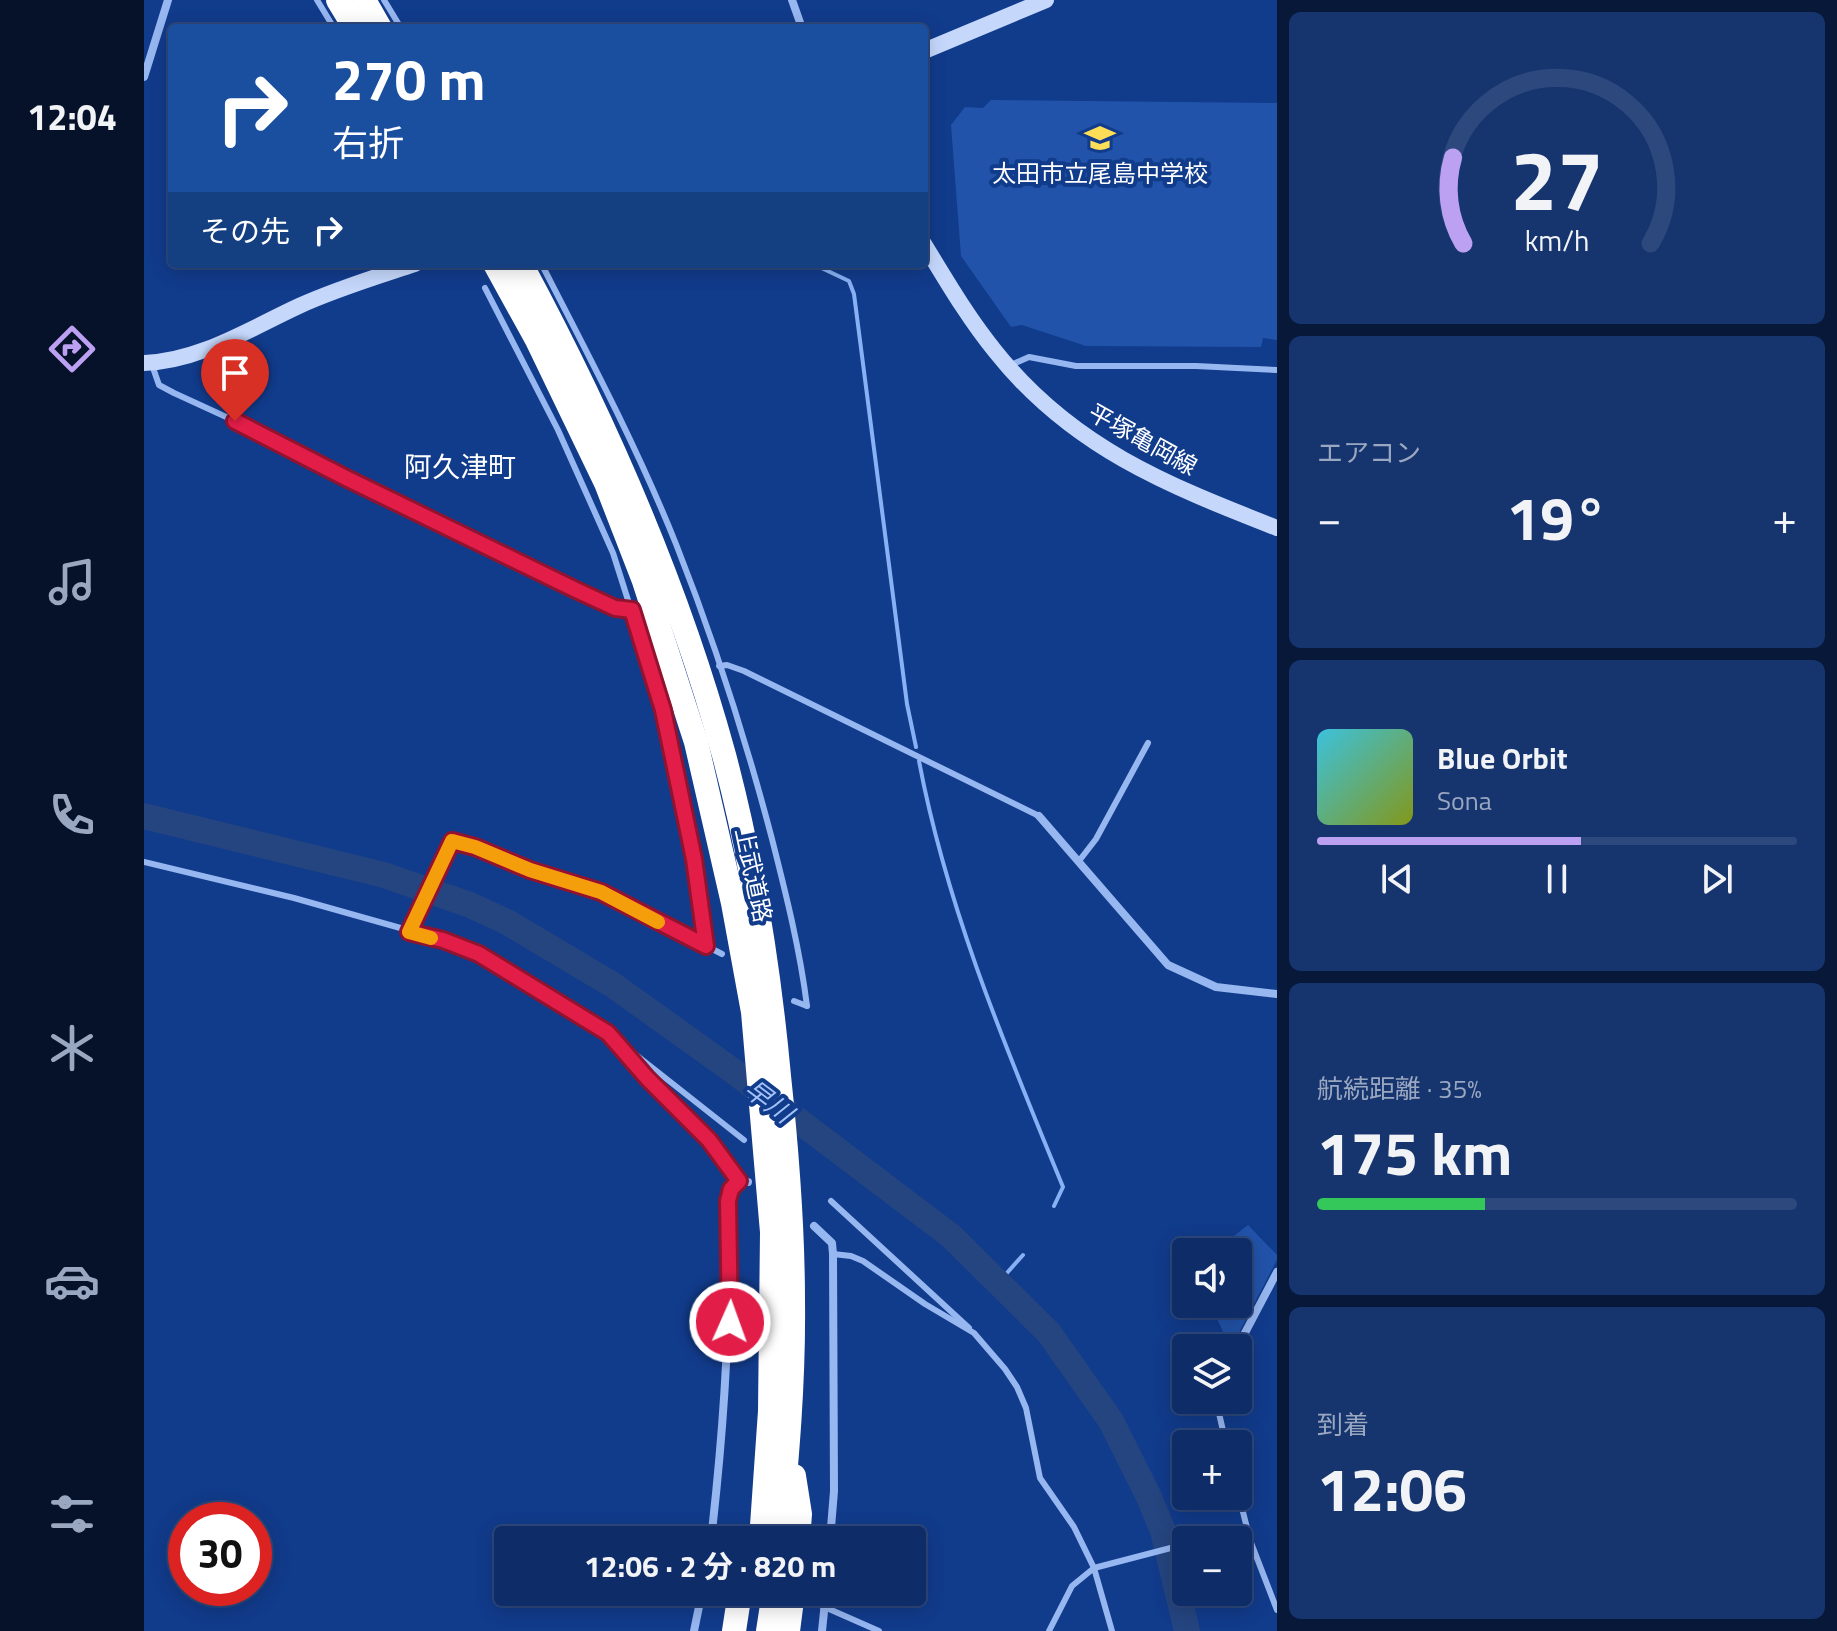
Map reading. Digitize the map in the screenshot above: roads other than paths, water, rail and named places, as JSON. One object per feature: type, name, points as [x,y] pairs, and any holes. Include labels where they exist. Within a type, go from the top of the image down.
[{"type":"highway","points":[[338,0],[353,24]]},
{"type":"highway","points":[[364,0],[384,24]]},
{"type":"highway","name":"上武道路","points":[[497,268],[537,340],[596,487],[644,581],[696,742],[733,903],[753,1012],[767,1160],[773,1275],[770,1411],[762,1526]]},
{"type":"highway","name":"上武道路","points":[[524,268],[565,328],[642,515],[678,612],[723,754],[742,831],[774,1024],[789,1173],[793,1304],[789,1446],[780,1526]]},
{"type":"highway","points":[[750,1526],[756,1466],[770,1411]]},
{"type":"highway","points":[[789,1446],[800,1514],[799,1526]]},
{"type":"highway","points":[[734,1631],[738,1606]]},
{"type":"highway","points":[[748,1631],[752,1606]]},
{"type":"highway","points":[[768,1631],[772,1606]]},
{"type":"highway","points":[[788,1631],[796,1606]]},
{"type":"main road","points":[[928,49],[1026,4],[1046,0]]},
{"type":"main road","name":"平塚亀岡線","points":[[928,250],[982,335],[1008,367],[1044,404],[1074,428],[1153,478],[1277,528]]},
{"type":"main road","points":[[148,362],[201,352],[301,305],[404,268]]},
{"type":"street","points":[[144,77],[168,0]]},
{"type":"street","points":[[792,0],[801,24]]},
{"type":"street","points":[[1039,816],[1168,965],[1216,987],[1277,994]]},
{"type":"street","points":[[713,1526],[723,1441],[730,1322],[728,1201],[731,1189],[743,1182]]},
{"type":"street","points":[[814,1226],[832,1243],[833,1254],[834,1476],[831,1526]]},
{"type":"street","points":[[1244,1334],[1277,1272]]},
{"type":"street","points":[[694,1631],[699,1606]]},
{"type":"street","points":[[822,1631],[825,1606]]},
{"type":"lane","points":[[317,0],[332,24]]},
{"type":"lane","points":[[384,0],[385,24]]},
{"type":"lane","points":[[543,268],[565,328],[676,544],[719,666],[755,772],[782,878],[807,1006],[794,1001]]},
{"type":"lane","points":[[485,288],[558,430],[596,487],[613,553],[663,710],[694,859],[706,946]]},
{"type":"lane","points":[[1008,367],[1029,357],[1076,366],[1277,370]]},
{"type":"lane","points":[[148,362],[159,385],[174,393],[576,590],[615,608],[632,610]]},
{"type":"lane","points":[[719,666],[727,665],[744,671],[1039,816]]},
{"type":"lane","points":[[1079,861],[1096,839],[1148,743]]},
{"type":"lane","points":[[410,930],[452,841],[601,892],[722,954]]},
{"type":"lane","points":[[144,862],[294,898],[410,930],[479,954],[608,1033],[744,1140]]},
{"type":"lane","points":[[608,1033],[647,1078],[709,1140],[743,1182]]},
{"type":"lane","points":[[831,1201],[891,1253],[974,1333],[1017,1387],[1032,1430],[1040,1478],[1074,1527],[1094,1568],[1112,1631]]},
{"type":"lane","points":[[833,1254],[863,1261],[974,1333]]},
{"type":"lane","points":[[1252,1542],[1277,1610]]},
{"type":"lane","points":[[1049,1631],[1072,1586],[1094,1568],[1172,1548]]},
{"type":"lane","points":[[825,1606],[879,1631]]},
{"type":"waterway","points":[[821,268],[849,281],[854,294],[907,704],[916,747]]},
{"type":"waterway","points":[[919,761],[945,870],[962,924],[1000,1030],[1063,1187],[1054,1206]]},
{"type":"waterway","name":"早川","points":[[144,816],[384,875],[470,905],[507,922],[613,985],[733,1071],[951,1236],[1049,1333],[1111,1421],[1163,1531],[1187,1631]]},
{"type":"waterway","points":[[998,1283],[1023,1255]]},
{"type":"place","name":"太田市立尾島中学校","points":[[1100,138]]},
{"type":"district","name":"阿久津町","points":[[460,466]]}]
